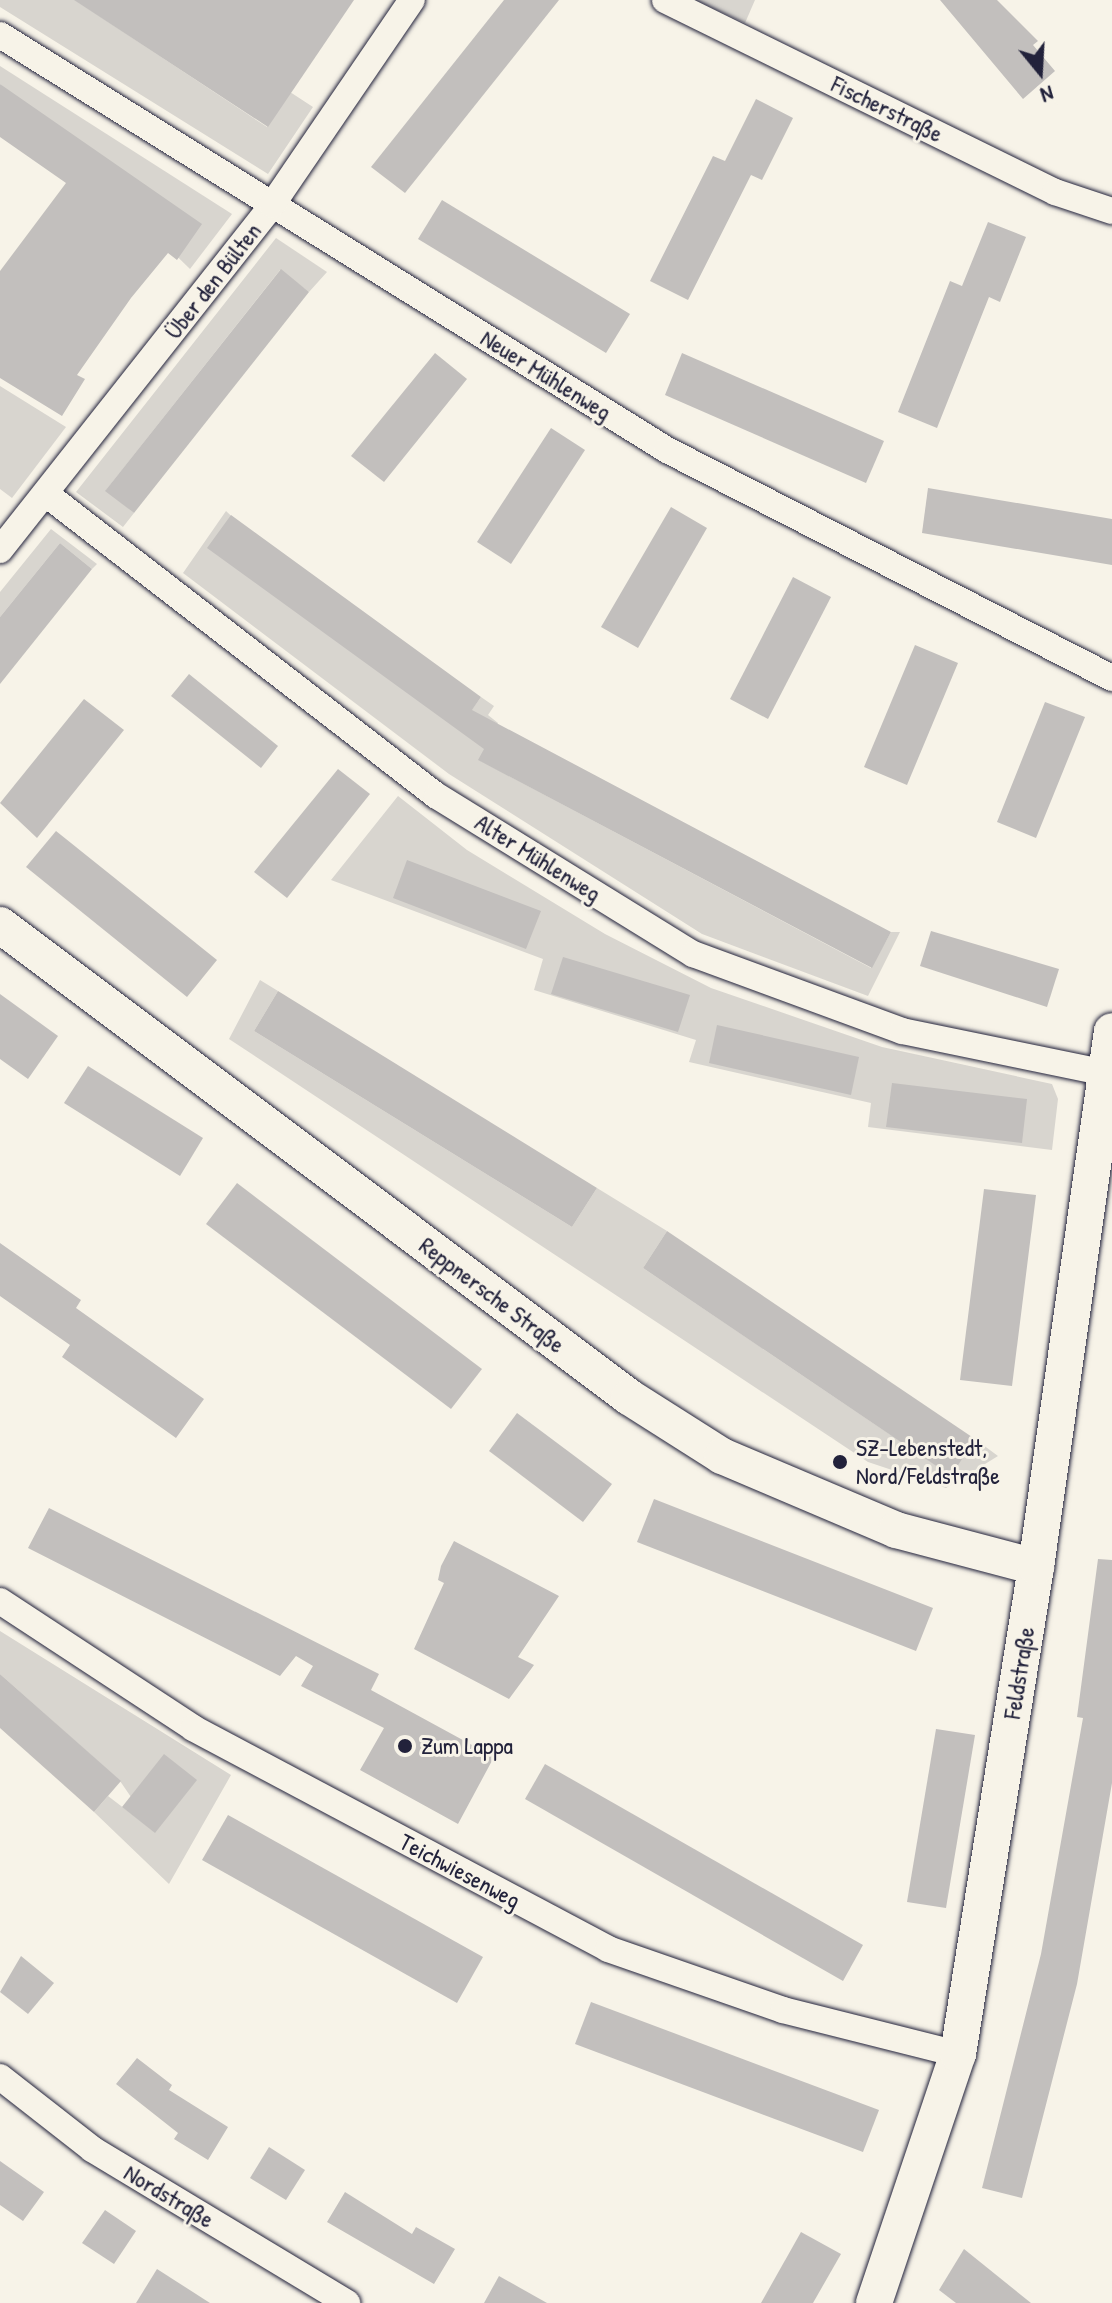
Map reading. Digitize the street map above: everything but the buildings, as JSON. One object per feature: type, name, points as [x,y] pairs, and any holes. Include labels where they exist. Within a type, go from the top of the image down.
[{"type":"street","name":"Über den Bülten","points":[[0,550],[272,205],[412,0]]},
{"type":"street","name":"Fischerstraße","points":[[665,0],[1055,192],[1112,211]]},
{"type":"street","name":"Neuer Mühlenweg","points":[[0,35],[667,450],[1112,678]]},
{"type":"street","name":"Alter Mühlenweg","points":[[46,494],[437,796],[693,954],[902,1031],[1106,1073]]},
{"type":"street","name":"Reppnersche Straße","points":[[0,925],[629,1397],[722,1456],[896,1530],[1036,1567]]},
{"type":"street","name":"Feldstraße","points":[[874,2303],[958,2054],[1036,1567],[1112,1031]]},
{"type":"street","name":"Teichwiesenweg","points":[[0,1601],[193,1728],[608,1949],[783,2010],[958,2054]]},
{"type":"street","name":"Nordstraße","points":[[0,2077],[92,2149],[347,2303]]},
{"type":"shaded area","points":[[0,0],[75,0],[267,127],[290,92],[313,107],[268,174],[0,7]]},
{"type":"shaded area","points":[[695,0],[755,0],[745,23]]},
{"type":"shaded area","points":[[0,66],[232,214],[190,269],[0,84]]},
{"type":"shaded area","points":[[276,238],[327,272],[309,292],[280,270],[106,490],[134,513],[123,527],[76,492]]},
{"type":"shaded area","points":[[0,386],[66,427],[12,498],[0,489]]},
{"type":"shaded area","points":[[226,511],[458,729],[481,697],[494,706],[488,715],[498,723],[479,760],[871,968],[891,932],[900,932],[868,996],[702,934],[449,774],[183,573]]},
{"type":"shaded area","points":[[51,529],[97,564],[92,569],[60,543],[0,617],[0,592]]},
{"type":"shaded area","points":[[398,796],[467,850],[605,934],[711,988],[882,1047],[1052,1084],[1058,1099],[1052,1150],[868,1127],[871,1103],[689,1062],[696,1040],[534,990],[543,959],[331,880]]},
{"type":"shaded area","points":[[260,980],[278,991],[254,1031],[572,1227],[597,1188],[667,1231],[643,1268],[950,1475],[975,1439],[998,1456],[946,1488],[868,1462],[229,1039]]},
{"type":"shaded area","points":[[0,1631],[231,1775],[169,1884],[94,1812],[108,1796],[155,1832],[120,1781],[0,1674]]},
{"type":"place","name":"SZ-Lebenstedt, Nord/Feldstraße","points":[[840,1462]]},
{"type":"place","name":"Zum Lappa","points":[[405,1746]]}]
